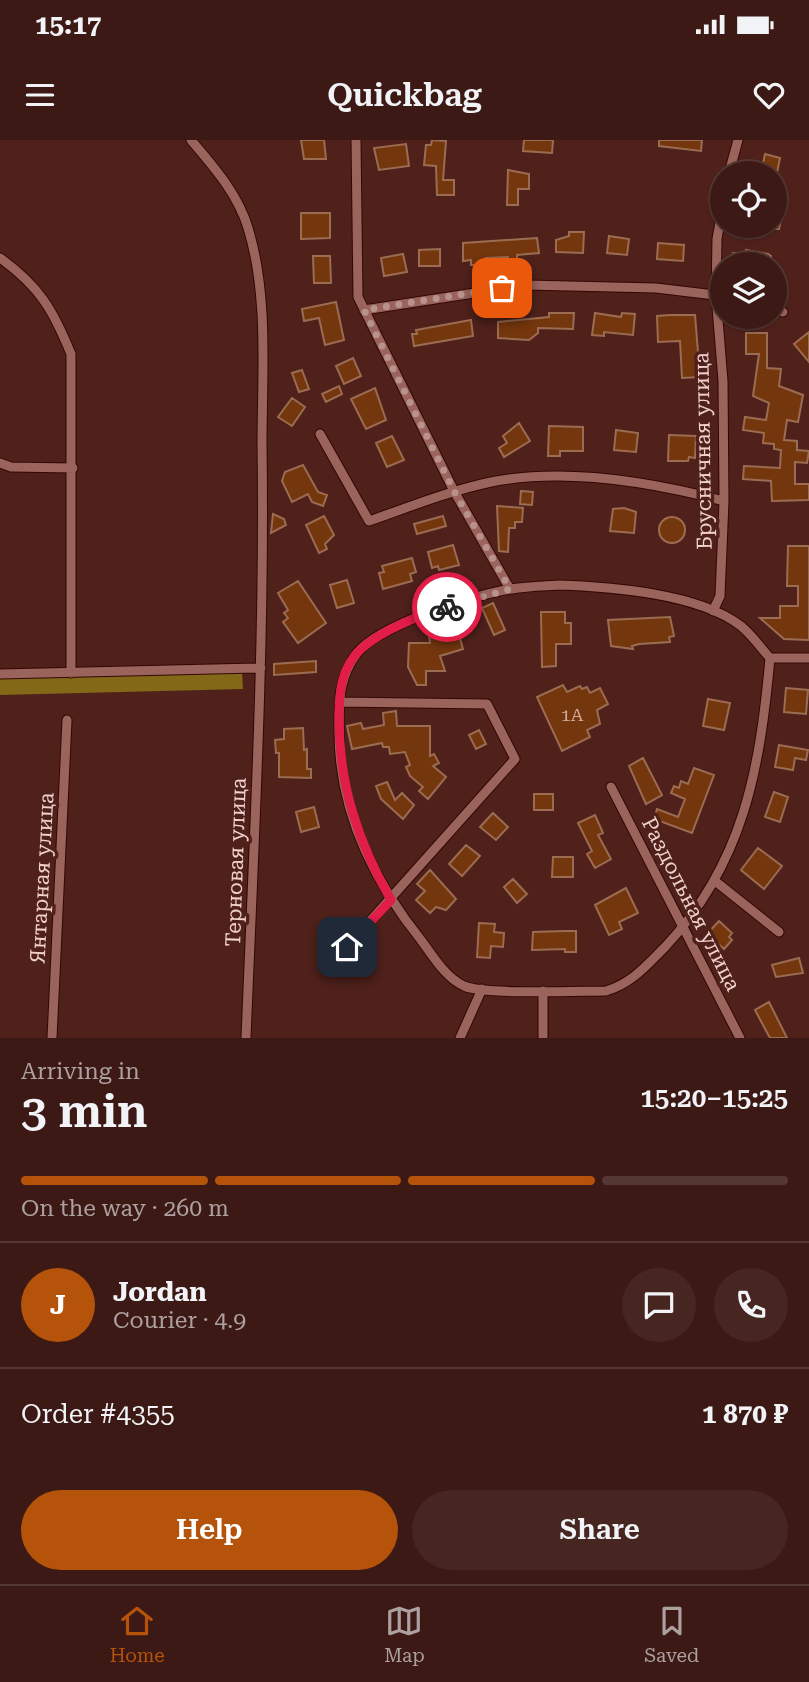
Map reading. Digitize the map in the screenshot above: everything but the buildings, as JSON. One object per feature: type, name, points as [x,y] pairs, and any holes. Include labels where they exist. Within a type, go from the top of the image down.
[{"type":"street","name":"Терновая улица","points":[[191,140],[237,202],[249,229],[257,276],[262,349],[264,556],[246,1038]]},
{"type":"street","points":[[356,140],[357,278],[364,310],[454,491],[510,589]]},
{"type":"street","points":[[732,161],[738,140]]},
{"type":"street","points":[[0,258],[29,279],[53,311],[71,354],[71,673]]},
{"type":"street","points":[[364,310],[477,290],[526,285],[656,288],[710,294]]},
{"type":"street","name":"Брусничная улица","points":[[713,611],[720,596],[724,501],[721,329]]},
{"type":"street","points":[[320,434],[369,521],[454,491],[494,481],[551,476],[681,490],[724,501]]},
{"type":"street","points":[[0,463],[11,467],[73,468]]},
{"type":"street","points":[[771,657],[754,776],[742,818],[723,869],[683,927],[624,986],[607,991],[482,989],[467,987],[455,980],[391,900],[359,835],[345,793],[338,755],[339,702],[342,676],[359,650],[390,630],[425,614],[510,589],[559,585],[615,587],[713,611],[741,626],[771,657],[809,657]]},
{"type":"street","points":[[0,674],[261,668]]},
{"type":"street","points":[[339,702],[487,704],[515,759],[347,947]]},
{"type":"street","name":"Янтарная улица","points":[[51,1038],[67,720]]},
{"type":"street","name":"Раздольная улица","points":[[611,787],[740,1038]]},
{"type":"street","points":[[715,881],[779,932]]},
{"type":"street","points":[[460,1038],[482,989]]},
{"type":"street","points":[[543,991],[543,1038]]},
{"type":"shaded area","points":[[242,672],[243,689],[0,695],[0,673]]},
{"type":"way so far","points":[[447,607],[510,589],[454,491],[364,310],[502,288]]},
{"type":"route","points":[[347,947],[391,900],[359,835],[345,793],[338,755],[342,676],[359,650],[390,630],[447,607]]}]
